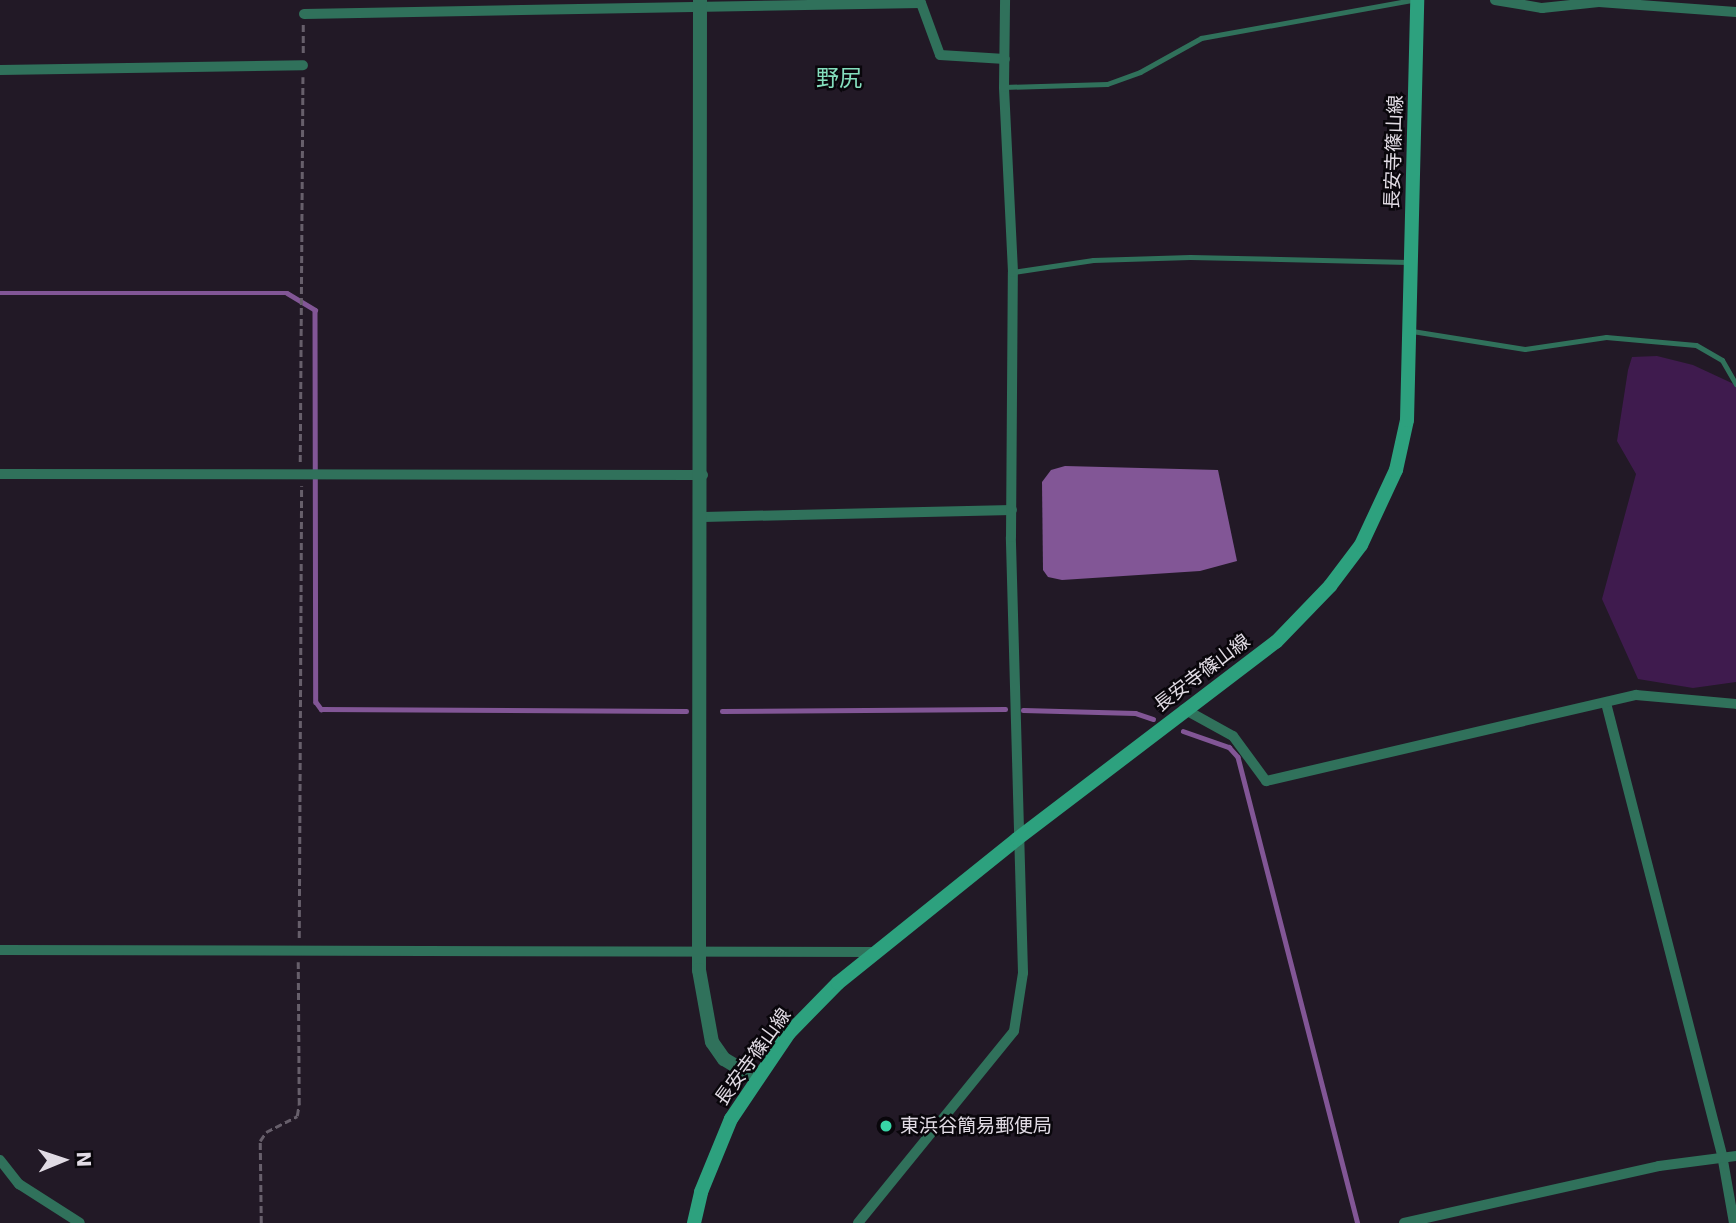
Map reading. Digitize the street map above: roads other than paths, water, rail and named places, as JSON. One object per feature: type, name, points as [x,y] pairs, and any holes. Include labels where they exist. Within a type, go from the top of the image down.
[{"type":"main road","name":"長安寺篠山線","points":[[694,1223],[701,1192],[731,1119],[789,1033],[874,952],[1184,709],[1276,642],[1330,586],[1361,545],[1396,470],[1407,420],[1414,0]]},
{"type":"street","points":[[858,1223],[1014,1031],[1023,973],[1017,839],[1012,510],[1013,272],[1004,87],[1005,0]]},
{"type":"street","points":[[1495,0],[1532,7],[1599,2],[1736,12]]},
{"type":"street","points":[[303,14],[700,4],[921,4],[940,55],[1005,59]]},
{"type":"street","points":[[700,4],[703,517],[699,953],[703,1011],[712,1042],[724,1059],[757,1079]]},
{"type":"street","points":[[0,70],[303,65]]},
{"type":"street","points":[[0,474],[703,475]]},
{"type":"street","points":[[703,517],[1012,510]]},
{"type":"street","points":[[1184,709],[1233,736],[1266,781],[1636,695],[1736,704]]},
{"type":"street","points":[[1606,704],[1722,1155],[1734,1223]]},
{"type":"street","points":[[0,950],[874,952]]},
{"type":"street","points":[[1404,1223],[1722,1155],[1736,1156]]},
{"type":"street","points":[[0,1160],[19,1184],[80,1223]]},
{"type":"lane","points":[[1004,87],[1107,84],[1140,72],[1201,38],[1414,0]]},
{"type":"lane","points":[[1013,272],[1093,260],[1176,257],[1410,262]]},
{"type":"lane","points":[[1409,331],[1525,349],[1606,337],[1696,345],[1722,360],[1736,384]]},
{"type":"waterway","points":[[0,293],[287,293],[315,310],[316,702],[321,709],[686,711]]},
{"type":"waterway","points":[[722,711],[1005,709]]},
{"type":"waterway","points":[[1023,710],[1135,713],[1153,719]]},
{"type":"waterway","points":[[1183,731],[1229,747],[1238,757],[1358,1223]]},
{"type":"place","name":"東浜谷簡易郵便局","points":[[886,1126]]},
{"type":"district","name":"野尻","points":[[839,78]]}]
